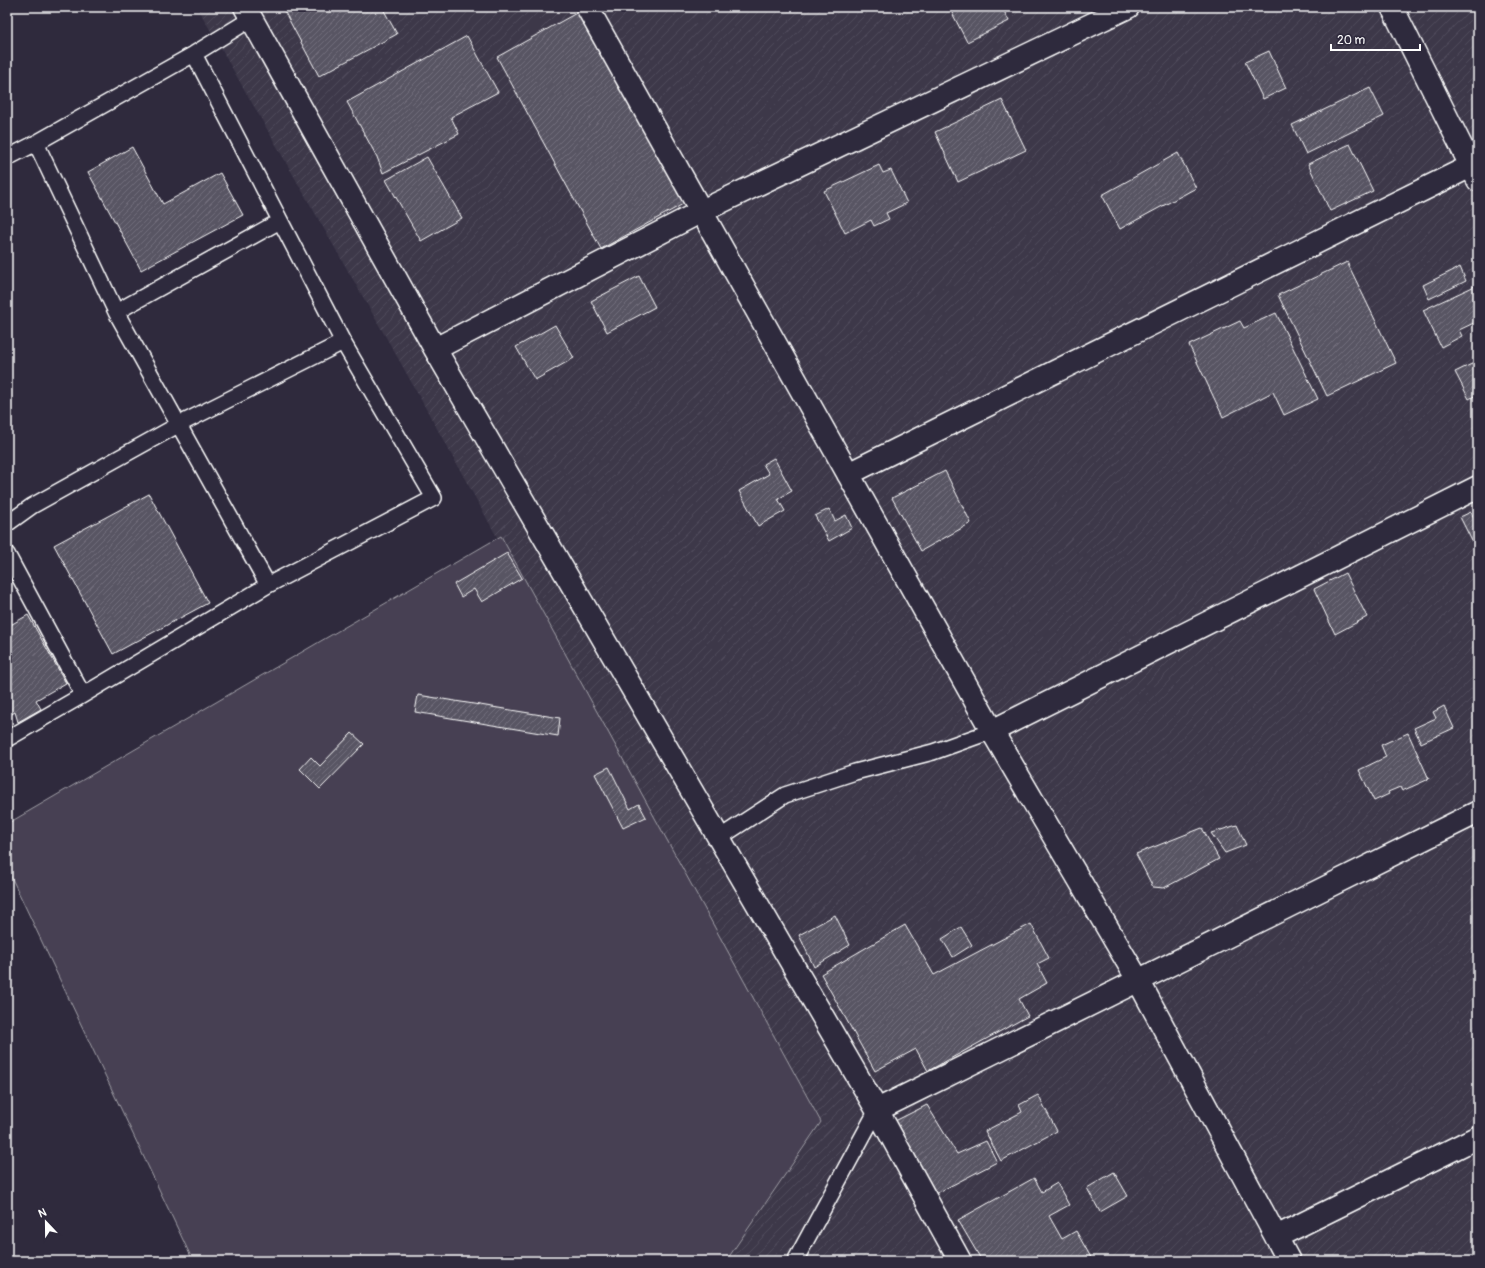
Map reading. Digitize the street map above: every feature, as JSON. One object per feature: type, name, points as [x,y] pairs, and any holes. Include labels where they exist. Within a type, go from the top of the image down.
[{"type":"street","points":[[588,7],[992,731],[1138,980],[1289,1261]]},
{"type":"street","points":[[435,349],[702,211],[1128,7]]},
{"type":"street","points":[[848,474],[1474,173],[1392,7]]},
{"type":"street","points":[[248,13],[435,349],[877,1110],[960,1261]]},
{"type":"street","points":[[992,731],[1478,487]]},
{"type":"street","points":[[877,1110],[1478,812]]},
{"type":"street","points":[[1276,1237],[1478,1137]]},
{"type":"lane","points":[[7,158],[194,54],[248,13]]},
{"type":"lane","points":[[7,739],[268,585],[434,498],[343,342],[194,54]]},
{"type":"lane","points":[[36,143],[116,312],[178,426],[268,585]]},
{"type":"lane","points":[[116,312],[280,221]]},
{"type":"lane","points":[[7,524],[32,506],[178,426],[343,342]]},
{"type":"lane","points":[[7,554],[83,695]]},
{"type":"lane","points":[[719,838],[785,795],[855,772],[933,752],[992,731]]},
{"type":"lane","points":[[795,1261],[877,1110]]},
{"type":"shaded area","points":[[197,7],[1478,7],[1478,1261],[726,1261],[821,1122],[399,360]]},
{"type":"shaded area","points":[[501,536],[821,1122],[726,1261],[193,1261],[7,868],[7,824]]},
{"type":"building","points":[[282,7],[382,7],[397,34],[319,76]]},
{"type":"building","points":[[949,7],[1002,7],[1009,21],[967,42]]},
{"type":"building","points":[[580,11],[685,203],[601,249],[497,57]]},
{"type":"building","points":[[467,36],[498,92],[451,117],[459,134],[383,173],[377,157],[347,102]]},
{"type":"building","points":[[1269,51],[1286,88],[1263,99],[1245,62]]},
{"type":"building","points":[[1370,88],[1384,116],[1306,154],[1292,125]]},
{"type":"building","points":[[1002,100],[1026,150],[958,182],[935,132]]},
{"type":"building","points":[[1350,144],[1373,191],[1330,211],[1308,164]]},
{"type":"building","points":[[132,147],[163,204],[220,173],[243,215],[141,270],[88,172]]},
{"type":"building","points":[[1178,153],[1196,188],[1120,229],[1102,195]]},
{"type":"building","points":[[427,157],[462,218],[421,241],[386,180]]},
{"type":"building","points":[[879,165],[883,173],[891,170],[907,203],[886,213],[889,219],[874,226],[871,220],[845,233],[824,191]]},
{"type":"building","points":[[1347,262],[1396,363],[1327,396],[1278,295]]},
{"type":"building","points":[[1460,267],[1466,281],[1429,299],[1423,285]]},
{"type":"building","points":[[639,276],[655,307],[607,332],[591,301]]},
{"type":"building","points":[[1477,285],[1478,321],[1459,330],[1462,336],[1441,347],[1423,310]]},
{"type":"building","points":[[1276,313],[1318,399],[1284,415],[1273,392],[1223,417],[1189,345],[1240,321],[1244,328]]},
{"type":"building","points":[[555,325],[574,358],[535,380],[516,347]]},
{"type":"building","points":[[1478,361],[1478,394],[1469,399],[1455,372]]},
{"type":"building","points":[[774,458],[792,491],[778,499],[785,511],[758,526],[739,491],[769,474],[763,464]]},
{"type":"building","points":[[945,471],[971,523],[921,551],[892,498]]},
{"type":"building","points":[[149,494],[208,603],[113,654],[54,545]]},
{"type":"building","points":[[829,509],[835,521],[846,515],[852,528],[829,541],[815,516]]},
{"type":"building","points":[[1471,512],[1478,526],[1478,553],[1460,517]]},
{"type":"building","points":[[507,553],[522,578],[482,602],[474,589],[461,597],[454,584]]},
{"type":"building","points":[[1345,573],[1367,617],[1335,634],[1314,589]]},
{"type":"building","points":[[28,615],[66,683],[36,700],[41,709],[18,722],[15,712],[7,717],[7,627]]},
{"type":"building","points":[[418,695],[560,718],[558,736],[415,712]]},
{"type":"building","points":[[1444,706],[1454,728],[1421,743],[1414,728],[1436,718],[1433,712]]},
{"type":"building","points":[[352,733],[364,744],[320,789],[300,769],[311,757],[320,766]]},
{"type":"building","points":[[1408,733],[1429,779],[1402,791],[1400,787],[1388,792],[1389,794],[1374,801],[1359,770],[1386,757],[1381,745]]},
{"type":"building","points":[[609,767],[630,809],[639,804],[646,817],[623,828],[595,774]]},
{"type":"building","points":[[1237,825],[1246,845],[1225,853],[1211,833]]},
{"type":"building","points":[[1202,828],[1219,859],[1164,888],[1153,887],[1136,854]]},
{"type":"building","points":[[835,915],[850,945],[814,967],[799,935]]},
{"type":"building","points":[[1031,924],[1049,958],[1037,964],[1047,983],[1019,999],[1028,1016],[928,1071],[916,1049],[875,1071],[821,974],[905,925],[934,975]]},
{"type":"building","points":[[961,927],[972,945],[953,957],[942,939]]},
{"type":"building","points":[[1038,1095],[1057,1131],[1001,1161],[985,1131],[1022,1112],[1019,1105]]},
{"type":"building","points":[[927,1105],[957,1154],[986,1141],[997,1162],[935,1194],[895,1121]]},
{"type":"building","points":[[1114,1172],[1128,1196],[1100,1212],[1087,1188]]},
{"type":"building","points":[[1034,1178],[1042,1192],[1057,1183],[1069,1205],[1049,1216],[1062,1239],[1076,1231],[1093,1261],[982,1261],[958,1220]]}]
